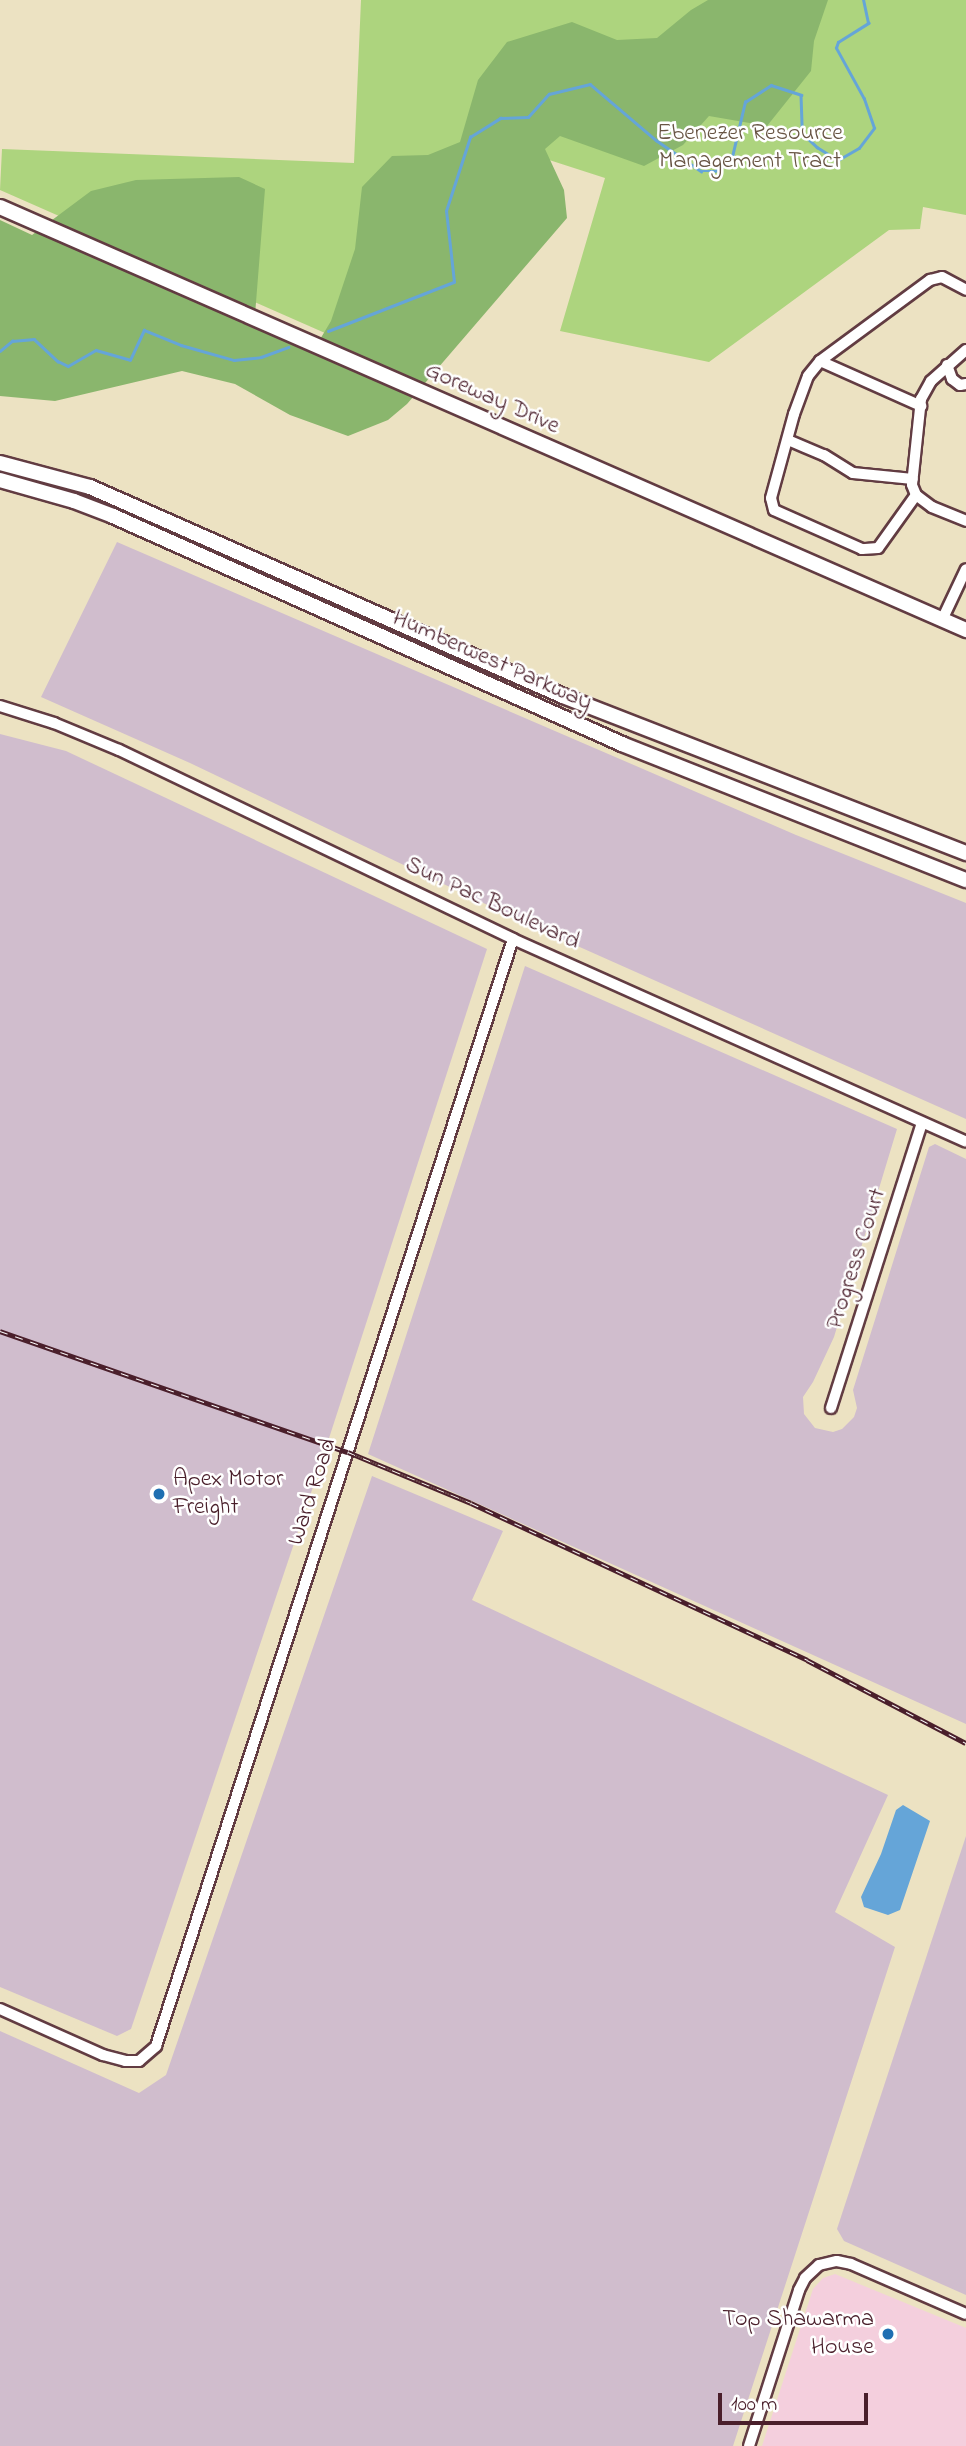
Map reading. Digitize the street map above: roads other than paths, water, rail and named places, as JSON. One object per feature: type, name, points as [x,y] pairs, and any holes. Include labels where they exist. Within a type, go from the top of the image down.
[{"type":"main road","name":"Goreway Drive","points":[[0,207],[966,630]]},
{"type":"main road","name":"Humberwest Parkway","points":[[0,463],[90,487],[563,696],[966,853]]},
{"type":"main road","name":"Humberwest Parkway","points":[[0,480],[74,501],[113,516],[622,744],[966,880]]},
{"type":"street","points":[[916,495],[877,548],[862,550],[774,510],[771,498],[808,376],[820,361],[930,279],[942,277],[966,290]]},
{"type":"street","points":[[966,350],[930,381],[921,406],[913,479],[916,495],[932,507],[966,522]]},
{"type":"street","points":[[820,361],[921,406]]},
{"type":"street","points":[[947,365],[952,379],[960,385],[966,384]]},
{"type":"street","points":[[788,440],[824,455],[853,473],[913,479]]},
{"type":"street","points":[[942,620],[966,569]]},
{"type":"street","name":"Sun Pac Boulevard","points":[[0,706],[54,723],[119,750],[513,939],[966,1142]]},
{"type":"street","name":"Ward Road","points":[[0,2009],[103,2055],[125,2062],[139,2061],[148,2056],[156,2046],[513,939]]},
{"type":"street","name":"Progress Court","points":[[831,1408],[922,1123]]},
{"type":"street","points":[[749,2446],[799,2290],[805,2278],[819,2265],[837,2261],[851,2264],[966,2314]]},
{"type":"water","points":[[903,1805],[930,1821],[900,1910],[888,1915],[864,1907],[861,1897],[881,1854],[896,1810]]},
{"type":"waterway","points":[[328,331],[454,282],[446,211],[470,137],[500,118],[528,117],[549,94],[590,84],[656,140],[701,171],[715,171],[731,161],[745,102],[771,85],[801,95],[802,133],[817,147],[838,160],[859,148],[874,128],[864,99],[836,48],[838,42],[868,23],[863,0]]},
{"type":"waterway","points":[[0,351],[12,341],[34,339],[58,361],[68,366],[96,350],[130,360],[144,330],[181,345],[234,360],[261,357],[288,347]]},
{"type":"railway","points":[[0,1331],[348,1452],[471,1503],[807,1660],[966,1743]]},
{"type":"place","name":"Apex Motor Freight","points":[[159,1494]]},
{"type":"place","name":"Top Shawarma House","points":[[888,2334]]},
{"type":"park label","name":"Ebenezer Resource Management Tract","points":[[750,148]]}]
